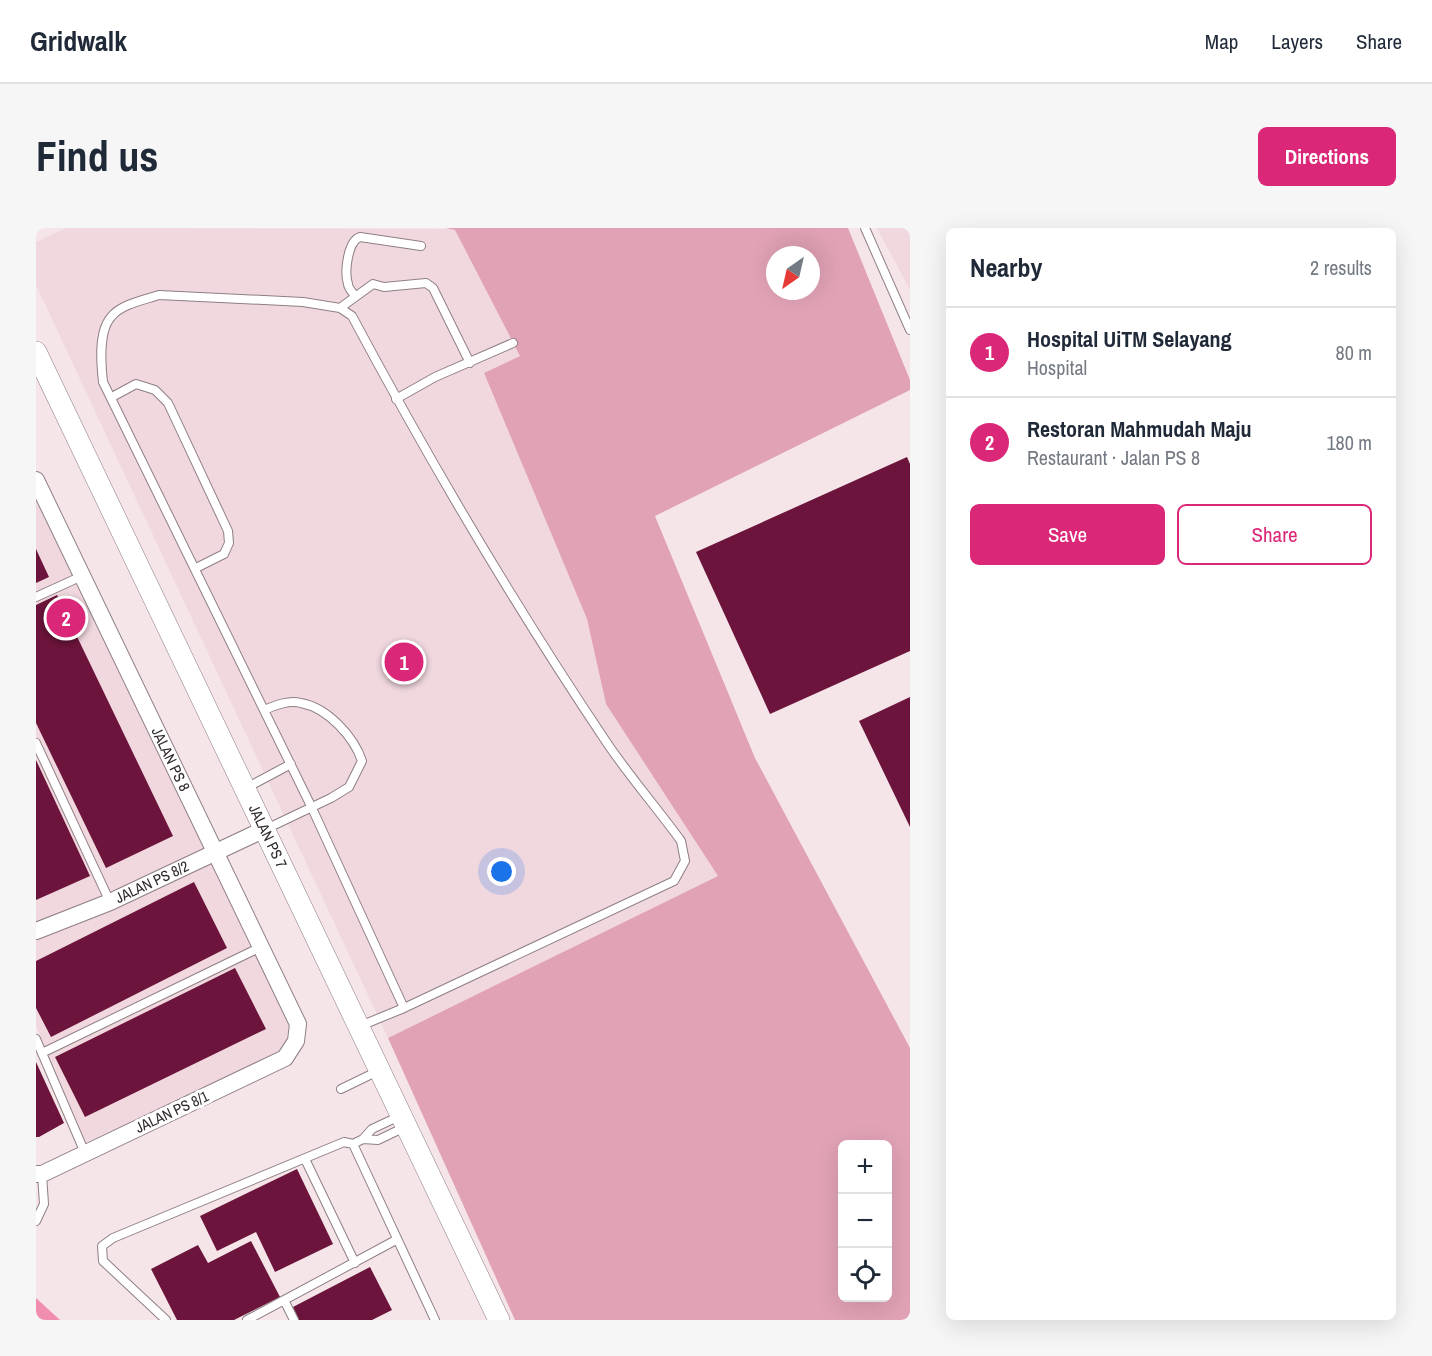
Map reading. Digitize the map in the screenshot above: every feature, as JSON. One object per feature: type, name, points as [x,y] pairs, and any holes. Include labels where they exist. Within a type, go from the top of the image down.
[{"type":"street","name":"JALAN PS 7","points":[[36,351],[499,1320]]},
{"type":"street","name":"JALAN PS 8","points":[[36,480],[298,1024],[296,1041]]},
{"type":"street","name":"JALAN PS 8/2","points":[[36,931],[110,902],[265,829]]},
{"type":"street","name":"JALAN PS 8/1","points":[[39,1174],[285,1058],[296,1041]]},
{"type":"lane","points":[[865,228],[910,330]]},
{"type":"lane","points":[[355,296],[348,284],[350,246],[353,239],[360,237],[421,246]]},
{"type":"lane","points":[[340,308],[373,284],[384,287],[416,282],[426,283],[433,288],[470,363]]},
{"type":"lane","points":[[358,1026],[404,1008],[675,881],[685,861],[681,841],[609,746],[549,656],[396,399],[351,316],[340,308],[303,302],[159,295],[132,304],[111,317],[99,352],[103,382],[291,764],[404,1008]]},
{"type":"lane","points":[[396,399],[435,377],[513,344]]},
{"type":"lane","points":[[112,397],[136,384],[155,390],[168,403],[228,531],[229,543],[224,554],[196,568]]},
{"type":"lane","points":[[36,597],[82,576]]},
{"type":"lane","points":[[264,710],[289,703],[312,706],[337,725],[358,749],[362,761],[348,787],[331,798],[265,829]]},
{"type":"lane","points":[[36,743],[110,902]]},
{"type":"lane","points":[[245,788],[291,764]]},
{"type":"lane","points":[[42,1053],[261,947]]},
{"type":"lane","points":[[36,1039],[85,1153]]},
{"type":"lane","points":[[341,1089],[379,1070]]},
{"type":"lane","points":[[166,1320],[103,1261],[102,1246],[113,1238],[344,1142],[353,1144],[363,1140],[378,1140],[405,1120]]},
{"type":"lane","points":[[353,1144],[435,1320]]},
{"type":"lane","points":[[305,1158],[354,1263]]},
{"type":"lane","points":[[36,1221],[44,1204],[39,1174]]},
{"type":"lane","points":[[247,1320],[396,1240]]},
{"type":"lane","points":[[284,1300],[294,1320]]},
{"type":"shaded area","points":[[66,228],[455,229],[520,356],[484,373],[587,619],[606,704],[718,876],[388,1038],[36,285],[36,242]]},
{"type":"shaded area","points":[[446,228],[848,228],[910,380],[910,390],[655,516],[755,758],[910,1048],[910,1320],[515,1320],[388,1038],[718,876],[606,704],[587,619],[484,373],[520,356],[455,230]]},
{"type":"shaded area","points":[[877,228],[910,228],[910,290]]},
{"type":"shaded area","points":[[36,497],[290,1025],[288,1039],[279,1055],[86,1142],[36,1026]]},
{"type":"shaded area","points":[[36,1298],[60,1320],[36,1320]]},
{"type":"building","points":[[907,457],[910,464],[910,651],[770,714],[696,552]]},
{"type":"building","points":[[36,549],[49,577],[36,583]]},
{"type":"building","points":[[57,595],[173,836],[106,868],[36,723],[36,605]]},
{"type":"building","points":[[910,697],[910,827],[859,721]]},
{"type":"building","points":[[36,760],[90,876],[36,900]]},
{"type":"building","points":[[194,882],[227,948],[51,1037],[36,1008],[36,961]]},
{"type":"building","points":[[235,968],[266,1029],[85,1117],[55,1057]]},
{"type":"building","points":[[36,1062],[64,1123],[39,1137],[36,1137]]},
{"type":"building","points":[[297,1169],[333,1244],[275,1272],[256,1232],[217,1251],[200,1216]]},
{"type":"building","points":[[251,1241],[280,1297],[234,1320],[177,1320],[151,1269],[198,1245],[208,1263]]},
{"type":"building","points":[[370,1267],[392,1310],[372,1320],[299,1320],[293,1307]]},
{"type":"place","name":"Restoran Mahmudah Maju","points":[[66,618]]},
{"type":"place","name":"Hospital UiTM Selayang","points":[[404,662]]}]
